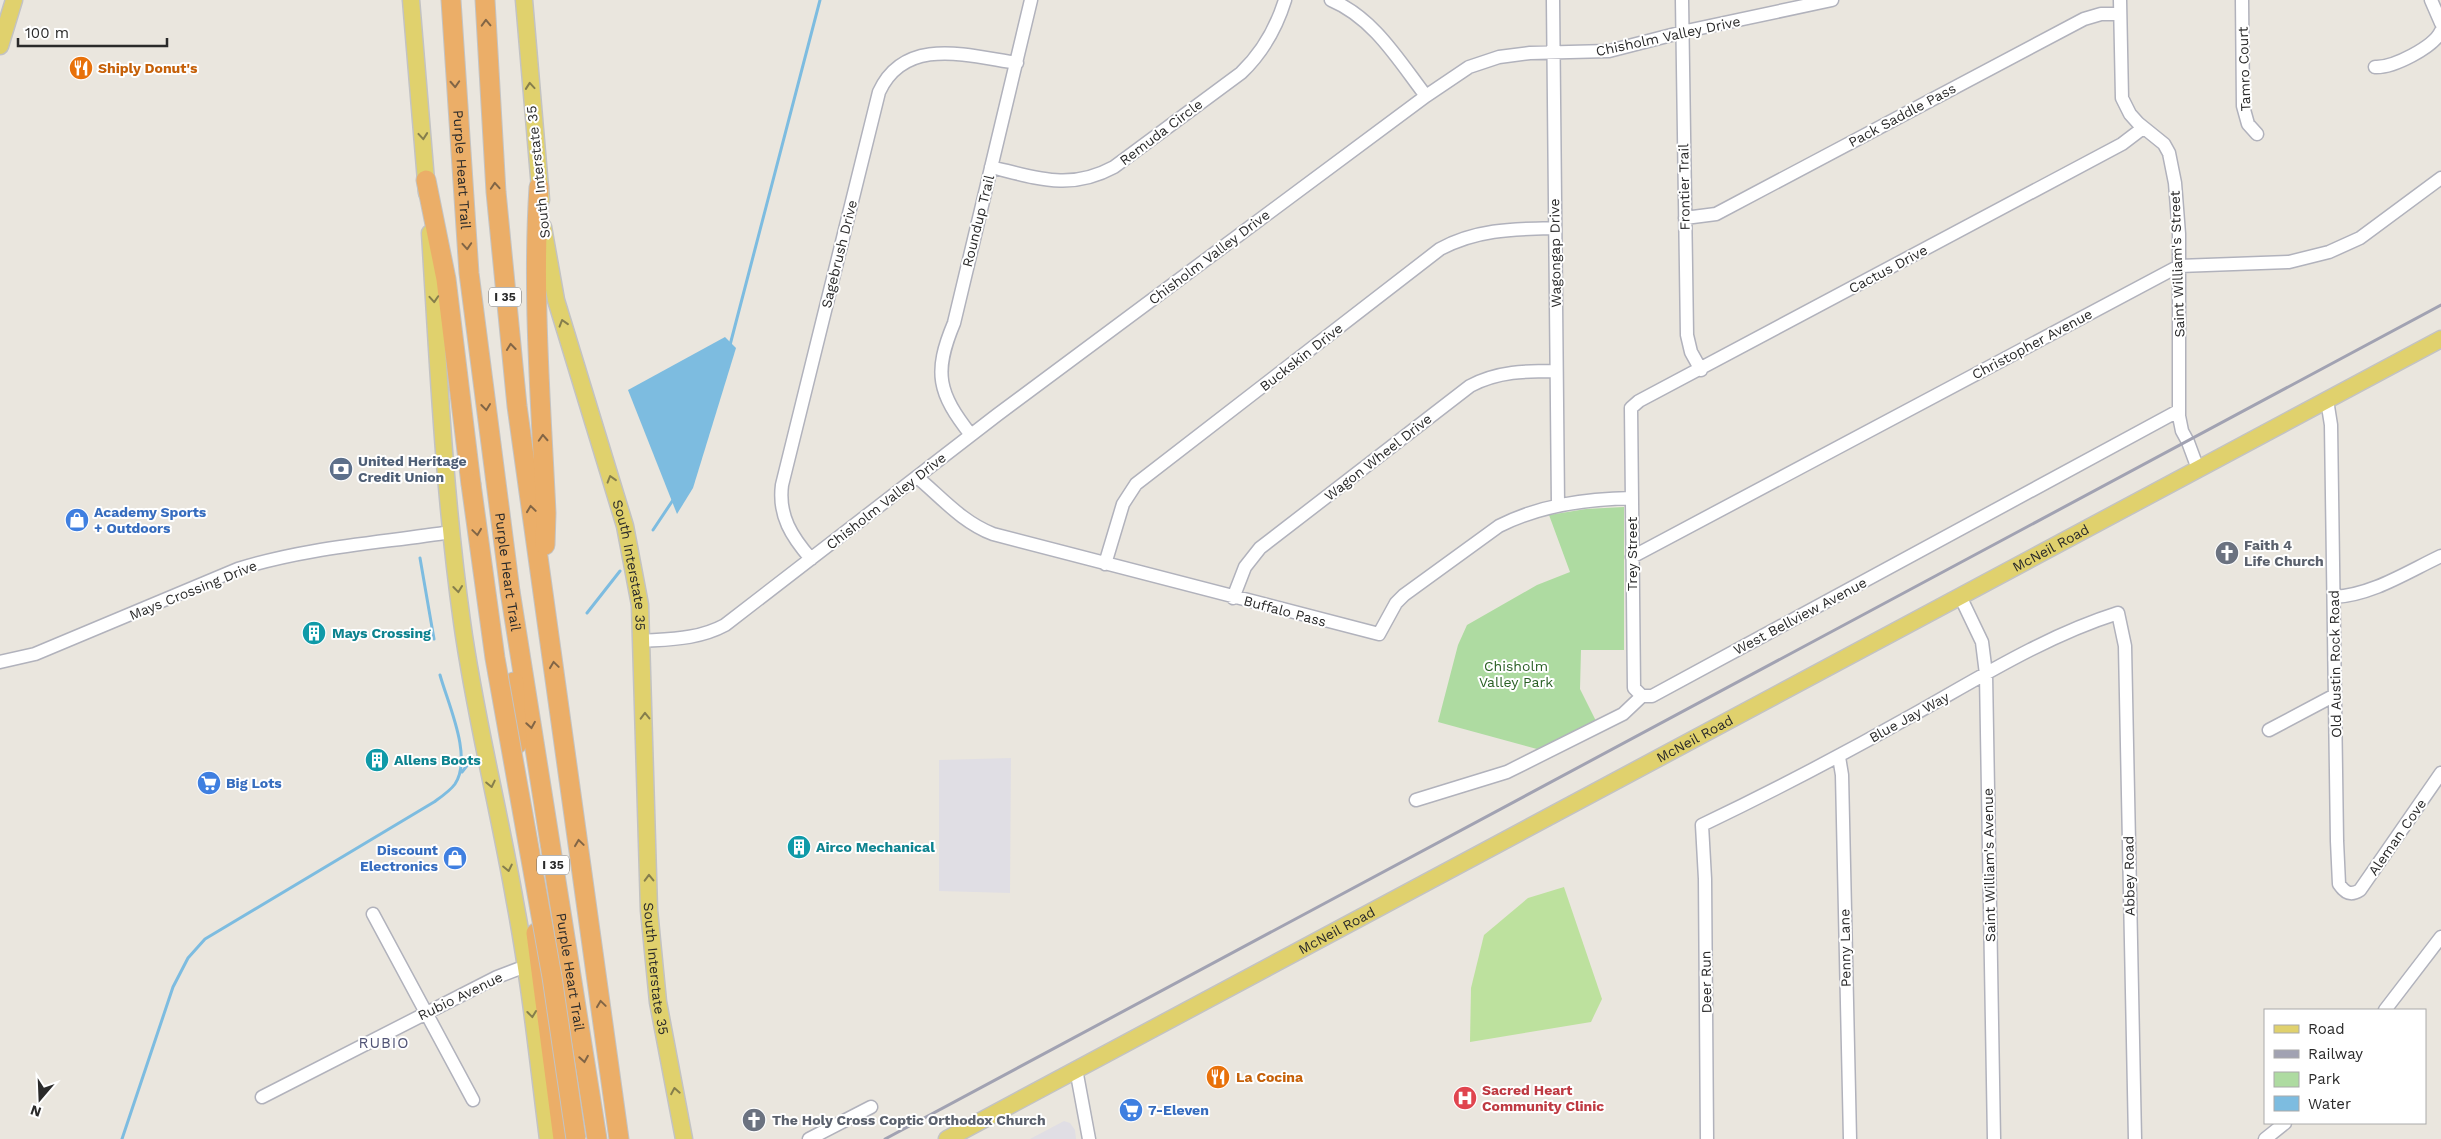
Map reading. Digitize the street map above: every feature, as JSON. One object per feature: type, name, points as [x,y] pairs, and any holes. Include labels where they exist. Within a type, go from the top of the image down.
[{"type":"highway","name":"Purple Heart Trail","points":[[451,0],[469,273],[510,591],[597,1139]]},
{"type":"highway","name":"Purple Heart Trail","points":[[485,0],[496,192],[517,406],[619,1139]]},
{"type":"highway","points":[[426,180],[446,279],[495,658],[552,977],[576,1139]]},
{"type":"highway","points":[[539,187],[536,286],[546,513],[544,591]]},
{"type":"highway","points":[[510,591],[515,716],[526,861],[563,1139]]},
{"type":"main road","points":[[0,46],[14,0]]},
{"type":"main road","points":[[411,0],[451,532],[476,713],[516,902],[548,1139]]},
{"type":"main road","name":"South Interstate 35","points":[[524,0],[544,236],[556,300],[625,526],[640,605],[643,641],[649,910],[658,1002],[680,1134]]},
{"type":"main road","name":"McNeil Road","points":[[947,1139],[2441,339]]},
{"type":"street","name":"Roundup Trail","points":[[971,435],[953,412],[944,392],[941,363],[944,346],[954,323],[1018,63],[1031,0]]},
{"type":"street","name":"Remuda Circle","points":[[992,167],[1052,181],[1068,182],[1092,178],[1114,167],[1241,73],[1254,61],[1269,40],[1285,0]]},
{"type":"street","points":[[1331,0],[1357,14],[1374,29],[1426,96]]},
{"type":"street","name":"Wagongap Drive","points":[[1553,0],[1558,506]]},
{"type":"street","name":"Frontier Trail","points":[[1682,0],[1687,335],[1691,352],[1701,370]]},
{"type":"street","name":"Chisholm Valley Drive","points":[[643,641],[688,638],[719,629],[971,435],[1455,75],[1484,61],[1530,53],[1609,51],[1683,32],[1832,0]]},
{"type":"street","name":"Saint William's Street","points":[[2120,0],[2121,92],[2130,114],[2143,128],[2158,138],[2170,153],[2177,203],[2179,266],[2180,368],[2177,386],[2178,411],[2185,436],[2198,469]]},
{"type":"street","name":"Tamro Court","points":[[2242,0],[2242,106],[2248,124],[2256,134]]},
{"type":"street","points":[[2431,0],[2441,23]]},
{"type":"street","name":"Pack Saddle Pass","points":[[1685,218],[1716,214],[2084,19],[2101,14],[2120,14]]},
{"type":"street","points":[[2375,67],[2396,64],[2434,40],[2441,31]]},
{"type":"street","name":"Sagebrush Drive","points":[[812,559],[791,533],[785,520],[781,499],[782,484],[879,92],[896,69],[909,59],[925,54],[973,56],[1018,63]]},
{"type":"street","name":"Cactus Drive","points":[[1631,408],[1639,401],[1701,370],[2122,144],[2143,128]]},
{"type":"street","name":"Christopher Avenue","points":[[1632,557],[2179,266],[2289,262],[2329,252],[2360,238],[2441,178]]},
{"type":"street","name":"Buckskin Drive","points":[[1105,564],[1122,504],[1136,484],[1440,249],[1464,237],[1481,232],[1555,228]]},
{"type":"street","name":"Saint William's Street","points":[[2180,368],[2186,393],[2187,428],[2190,433],[2185,436]]},
{"type":"street","name":"Wagon Wheel Drive","points":[[1233,598],[1245,567],[1260,548],[1470,386],[1501,374],[1518,370],[1556,370]]},
{"type":"street","name":"Old Austin Rock Road","points":[[2327,400],[2331,425],[2339,884],[2348,893]]},
{"type":"street","name":"Trey Street","points":[[1631,408],[1634,688],[1642,696]]},
{"type":"street","name":"West Bellview Avenue","points":[[1416,800],[1507,772],[1623,714],[1642,696],[1652,696],[2178,411]]},
{"type":"street","points":[[2145,430],[2169,426],[2185,436]]},
{"type":"street","name":"Buffalo Pass","points":[[918,477],[960,516],[986,531],[1233,598],[1379,634],[1396,603],[1422,581],[1500,526],[1523,515],[1558,506],[1605,498],[1632,498]]},
{"type":"street","name":"Mays Crossing Drive","points":[[0,662],[35,654],[238,569],[263,561],[314,550],[451,532]]},
{"type":"street","points":[[2334,597],[2352,596],[2368,591],[2441,556]]},
{"type":"street","name":"Saint William's Avenue","points":[[1960,596],[1982,642],[1986,674],[1994,1139]]},
{"type":"street","name":"Blue Jay Way","points":[[1702,825],[1746,805],[1839,757],[1986,674],[2087,623],[2118,613]]},
{"type":"street","name":"Abbey Road","points":[[2118,613],[2124,646],[2135,1139]]},
{"type":"street","points":[[2269,730],[2336,695]]},
{"type":"street","name":"Penny Lane","points":[[1839,757],[1842,775],[1850,1139]]},
{"type":"street","name":"Aleman Cove","points":[[2348,893],[2355,893],[2360,890],[2441,773]]},
{"type":"street","name":"Deer Run","points":[[1702,825],[1707,1139]]},
{"type":"street","points":[[373,914],[474,1100]]},
{"type":"street","points":[[2386,1009],[2441,937]]},
{"type":"street","name":"Rubio Avenue","points":[[262,1097],[497,977],[526,966]]},
{"type":"street","points":[[1076,1069],[1089,1139]]},
{"type":"street","points":[[809,1139],[871,1108]]},
{"type":"street","points":[[2265,1139],[2284,1124]]},
{"type":"shaded area","points":[[1011,758],[1010,893],[939,891],[939,760]]},
{"type":"shaded area","points":[[1064,1121],[1070,1123],[1075,1130],[1076,1139],[1030,1139]]},
{"type":"green space","name":"Chisholm Valley Park","points":[[1624,507],[1624,650],[1581,650],[1580,689],[1596,721],[1537,749],[1438,722],[1458,645],[1467,625],[1537,585],[1570,572],[1549,515],[1586,509]]},
{"type":"green space","points":[[1564,887],[1602,999],[1591,1022],[1470,1042],[1471,988],[1484,935],[1528,898]]},
{"type":"water","points":[[725,337],[736,348],[693,488],[677,514],[628,390]]},
{"type":"waterway","points":[[730,345],[820,0]]},
{"type":"waterway","points":[[653,530],[673,500]]},
{"type":"waterway","points":[[420,558],[434,639]]},
{"type":"waterway","points":[[587,613],[620,571]]},
{"type":"waterway","points":[[122,1139],[173,987],[188,958],[205,939],[434,802],[455,784],[460,773],[460,745],[453,715],[440,675]]},
{"type":"waterway","points":[[462,772],[469,763]]},
{"type":"railway","points":[[885,1139],[2441,305]]},
{"type":"place","name":"Shiply Donut's","points":[[81,68]]},
{"type":"place","name":"United Heritage Credit Union","points":[[341,469]]},
{"type":"place","name":"Academy Sports + Outdoors","points":[[77,520]]},
{"type":"place","name":"Faith 4 Life Church","points":[[2227,553]]},
{"type":"place","name":"Mays Crossing","points":[[314,633]]},
{"type":"place","name":"Allens Boots","points":[[377,760]]},
{"type":"place","name":"Big Lots","points":[[209,783]]},
{"type":"place","name":"Airco Mechanical","points":[[799,847]]},
{"type":"place","name":"Discount Electronics","points":[[455,858]]},
{"type":"place","name":"La Cocina","points":[[1218,1077]]},
{"type":"place","name":"Sacred Heart Community Clinic","points":[[1465,1098]]},
{"type":"place","name":"7-Eleven","points":[[1131,1110]]},
{"type":"place","name":"The Holy Cross Coptic Orthodox Church","points":[[754,1120]]},
{"type":"district","name":"RUBIO","points":[[384,1043]]}]
